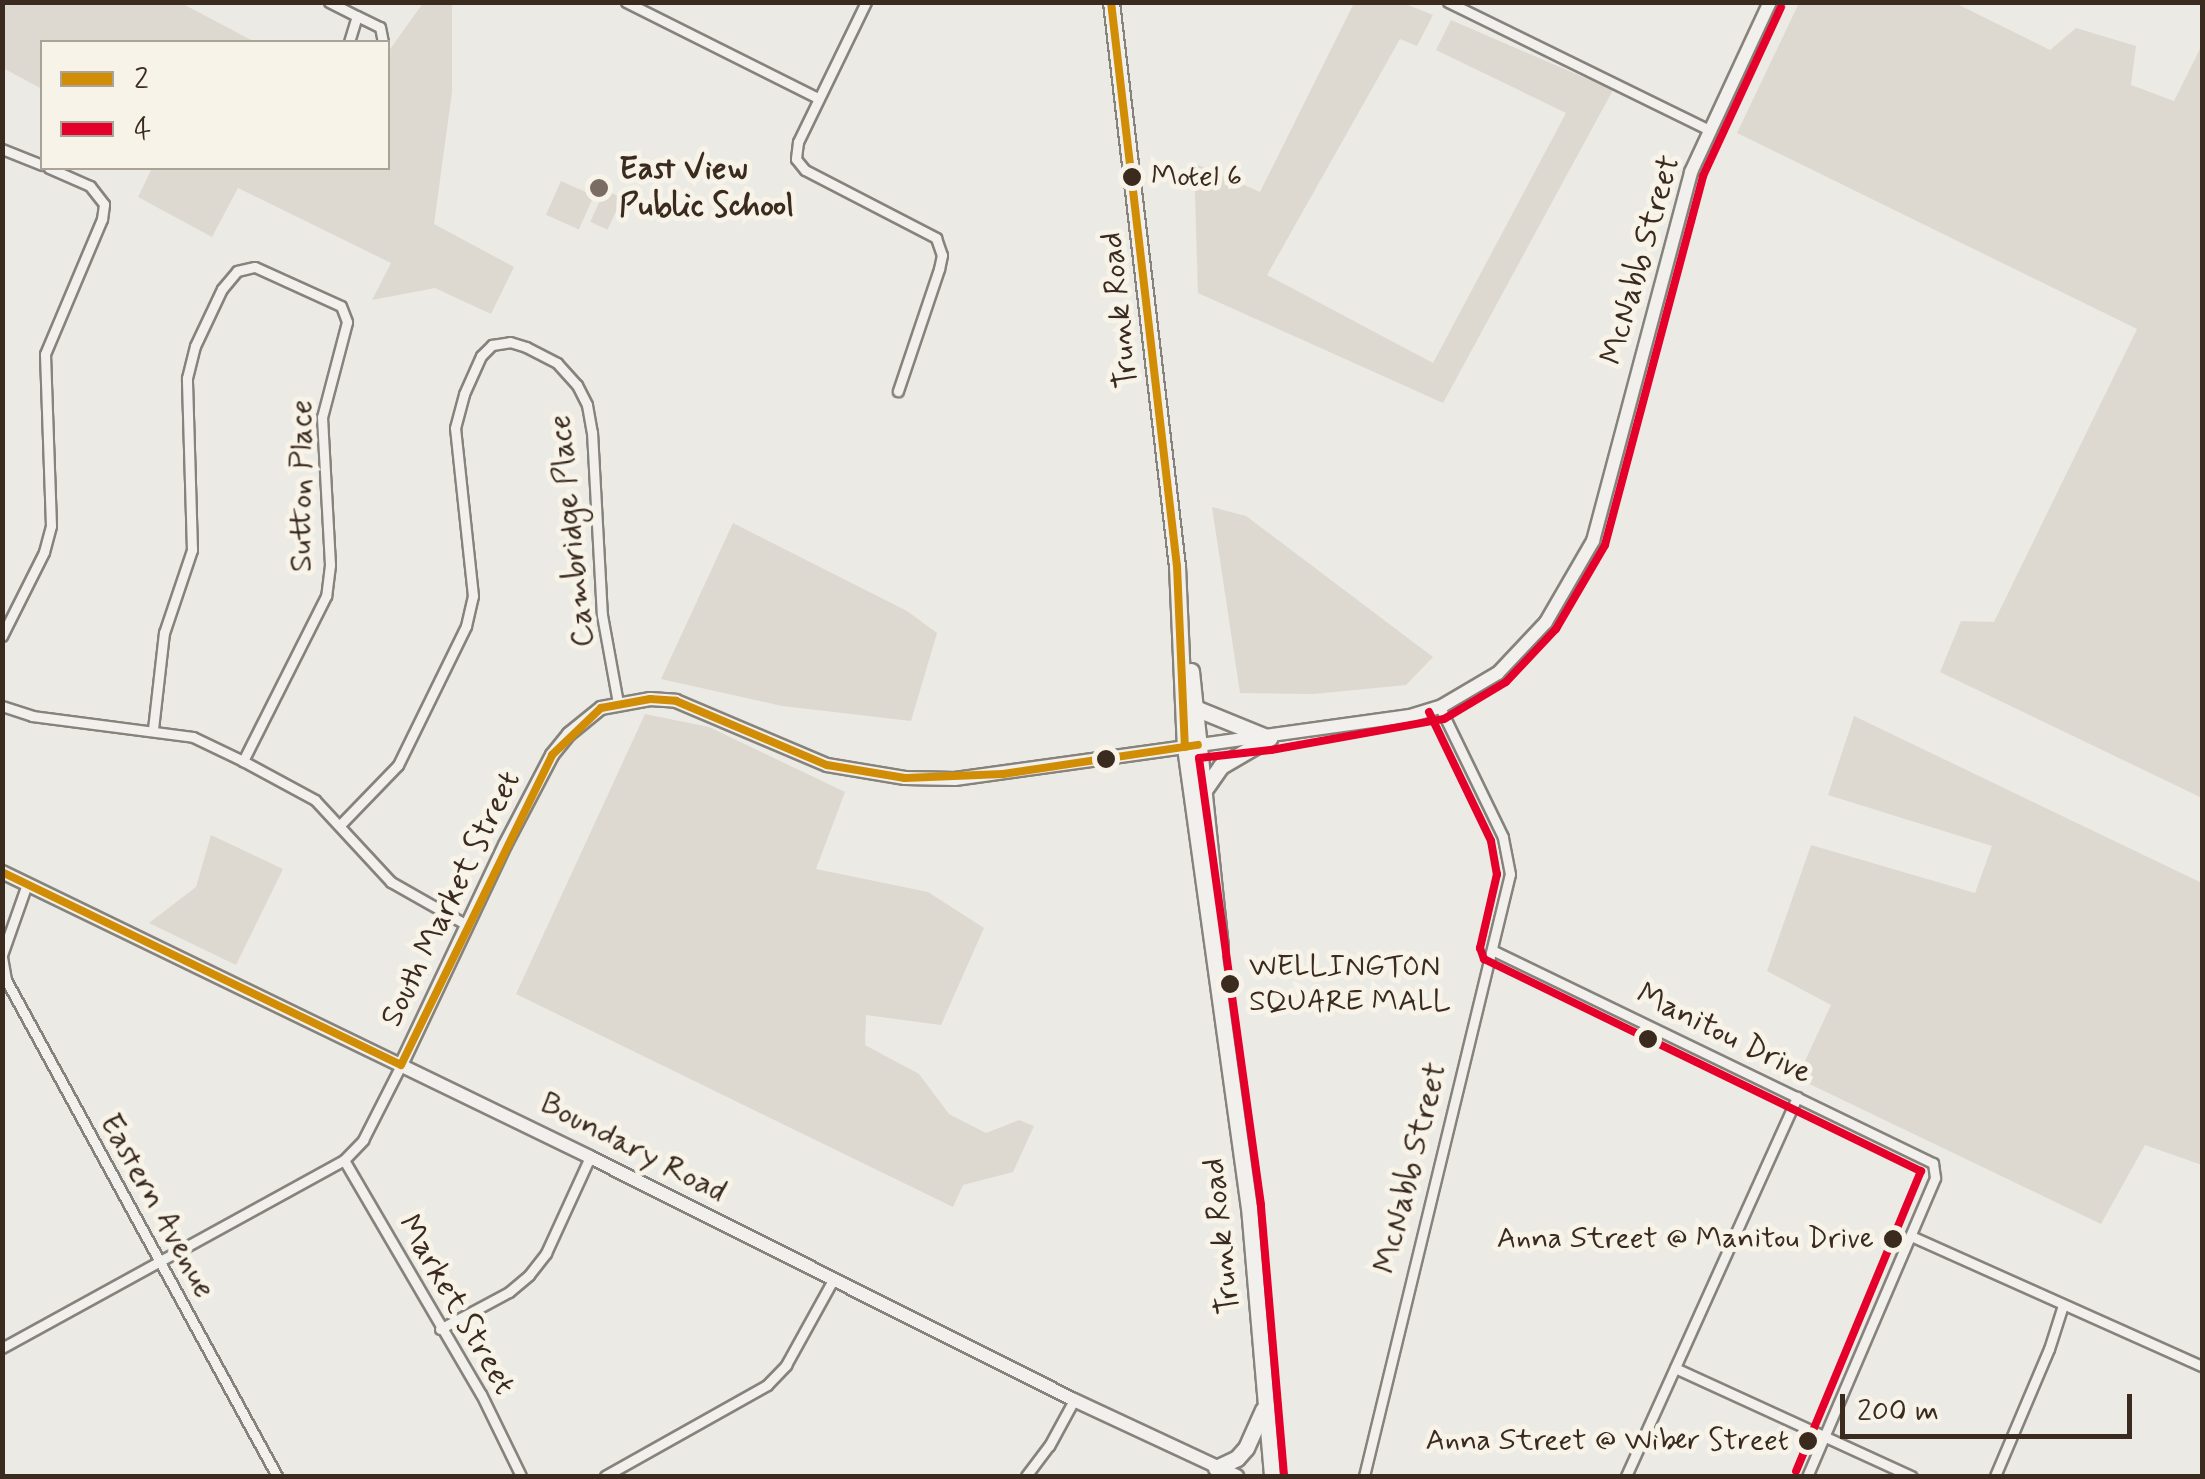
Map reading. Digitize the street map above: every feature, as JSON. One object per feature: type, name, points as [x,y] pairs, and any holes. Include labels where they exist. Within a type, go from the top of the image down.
[{"type":"highway","name":"Trunk Road","points":[[1111,2],[1195,708],[1191,746],[1202,793],[1219,921],[1221,991]]},
{"type":"highway","name":"Trunk Road","points":[[1182,612],[1191,746],[1249,1208],[1272,1476]]},
{"type":"highway","points":[[1195,708],[1269,738]]},
{"type":"highway","points":[[1202,793],[1221,766],[1269,738]]},
{"type":"highway","points":[[1216,1468],[1237,1458],[1246,1448],[1266,1402]]},
{"type":"main road","name":"McNabb Street","points":[[1593,542],[1691,172],[1770,2]]},
{"type":"main road","name":"South Market Street","points":[[401,1065],[552,755],[584,718],[618,703],[676,701],[827,765],[905,778],[1003,774],[1269,738],[1440,707],[1498,673],[1521,651],[1571,585],[1593,542]]},
{"type":"main road","name":"Boundary Road","points":[[2,872],[590,1157],[1074,1400],[1237,1476]]},
{"type":"street","points":[[329,2],[380,26],[383,40]]},
{"type":"street","points":[[626,2],[818,98]]},
{"type":"street","points":[[866,2],[798,142],[796,159],[805,170],[936,238],[942,255],[898,391]]},
{"type":"street","points":[[1448,2],[1708,130]]},
{"type":"street","points":[[350,40],[357,16]]},
{"type":"street","points":[[2,149],[40,164]]},
{"type":"street","points":[[2,636],[44,552],[52,526],[45,354],[102,219],[104,204],[90,186],[55,170]]},
{"type":"street","name":"Sutton Place","points":[[153,729],[164,632],[192,550],[186,378],[195,346],[222,290],[237,271],[256,268],[341,306],[347,322],[322,417],[330,566],[326,596],[243,761]]},
{"type":"street","name":"Cambridge Place","points":[[340,825],[398,765],[466,626],[473,596],[455,428],[464,394],[481,356],[492,345],[502,342],[526,347],[556,363],[577,384],[586,405],[592,432],[602,615],[618,703]]},
{"type":"street","points":[[2,706],[32,716],[193,737],[315,800],[390,882],[467,925]]},
{"type":"street","name":"McNabb Street","points":[[1364,1476],[1510,874],[1503,837],[1440,707]]},
{"type":"street","name":"Eastern Avenue","points":[[28,884],[2,956],[6,980],[277,1476]]},
{"type":"street","name":"Manitou Drive","points":[[1492,950],[1933,1163],[1935,1178],[1910,1236]]},
{"type":"street","name":"South Market Street","points":[[2,1348],[344,1160],[362,1140],[401,1065]]},
{"type":"street","points":[[1626,1476],[1796,1096]]},
{"type":"street","points":[[440,1328],[508,1292],[529,1275],[546,1253],[590,1157]]},
{"type":"street","name":"Market Street","points":[[344,1160],[481,1394],[521,1476]]},
{"type":"street","points":[[1807,1476],[1910,1236],[2202,1366]]},
{"type":"street","points":[[605,1476],[767,1385],[786,1365],[834,1280]]},
{"type":"street","points":[[1995,1476],[2049,1349],[2062,1305]]},
{"type":"street","points":[[1674,1368],[1912,1476]]},
{"type":"street","points":[[1026,1476],[1050,1446],[1074,1400]]},
{"type":"shaded area","points":[[2,3],[181,3],[251,40],[40,40],[40,88],[3,68]]},
{"type":"shaded area","points":[[423,3],[452,3],[452,92],[434,224],[514,267],[491,314],[435,288],[372,300],[391,263],[238,188],[212,237],[138,197],[151,170],[390,170],[390,49]]},
{"type":"shaded area","points":[[1354,3],[1403,3],[1433,15],[1417,46],[1400,39],[1267,275],[1433,363],[1566,113],[1436,50],[1451,20],[1613,90],[1443,403],[1198,293],[1194,163],[1260,192]]},
{"type":"shaded area","points":[[1799,3],[1955,3],[2050,50],[2076,28],[2136,46],[2131,85],[2174,101],[2202,45],[2202,798],[1940,672],[1961,621],[1994,622],[2137,329],[1737,133]]},
{"type":"shaded area","points":[[561,181],[594,196],[579,229],[546,215]]},
{"type":"shaded area","points":[[605,190],[622,198],[607,230],[590,222]]},
{"type":"shaded area","points":[[1212,507],[1246,516],[1433,657],[1406,685],[1314,694],[1240,693]]},
{"type":"shaded area","points":[[733,523],[907,611],[937,633],[911,721],[782,706],[661,679]]},
{"type":"shaded area","points":[[645,714],[709,727],[845,792],[816,869],[928,892],[984,928],[941,1025],[866,1015],[865,1045],[919,1074],[949,1114],[986,1133],[1019,1120],[1034,1126],[1013,1172],[963,1185],[953,1207],[516,994]]},
{"type":"shaded area","points":[[1854,716],[2202,883],[2202,1165],[2145,1145],[2101,1224],[1797,1078],[1831,1005],[1767,971],[1811,845],[1975,893],[1992,846],[1828,795]]},
{"type":"shaded area","points":[[211,835],[283,869],[236,965],[149,923],[196,887]]},
{"type":"transit line","name":"2","points":[[1111,2],[1177,566],[1185,747]]},
{"type":"transit line","name":"4","points":[[1284,1475],[1261,1205],[1199,758],[1271,750],[1444,719],[1506,682],[1556,629],[1605,545],[1703,176],[1781,7]]},
{"type":"transit line","name":"2","points":[[401,1065],[552,755],[601,708],[650,699],[676,701],[827,765],[905,778],[1003,774],[1198,745]]},
{"type":"transit line","name":"4","points":[[1429,712],[1491,841],[1497,874],[1480,948],[1484,959],[1921,1171],[1796,1471]]},
{"type":"transit line","name":"2","points":[[2,872],[401,1065]]},
{"type":"place","name":"Motel 6","points":[[1132,177]]},
{"type":"place","name":"East View Public School","points":[[599,188]]},
{"type":"place","name":"WELLINGTON SQUARE MALL","points":[[1230,984]]},
{"type":"place","name":"Anna Street @ Manitou Drive","points":[[1893,1239]]},
{"type":"place","name":"Anna Street @ Wiber Street","points":[[1808,1441]]}]
